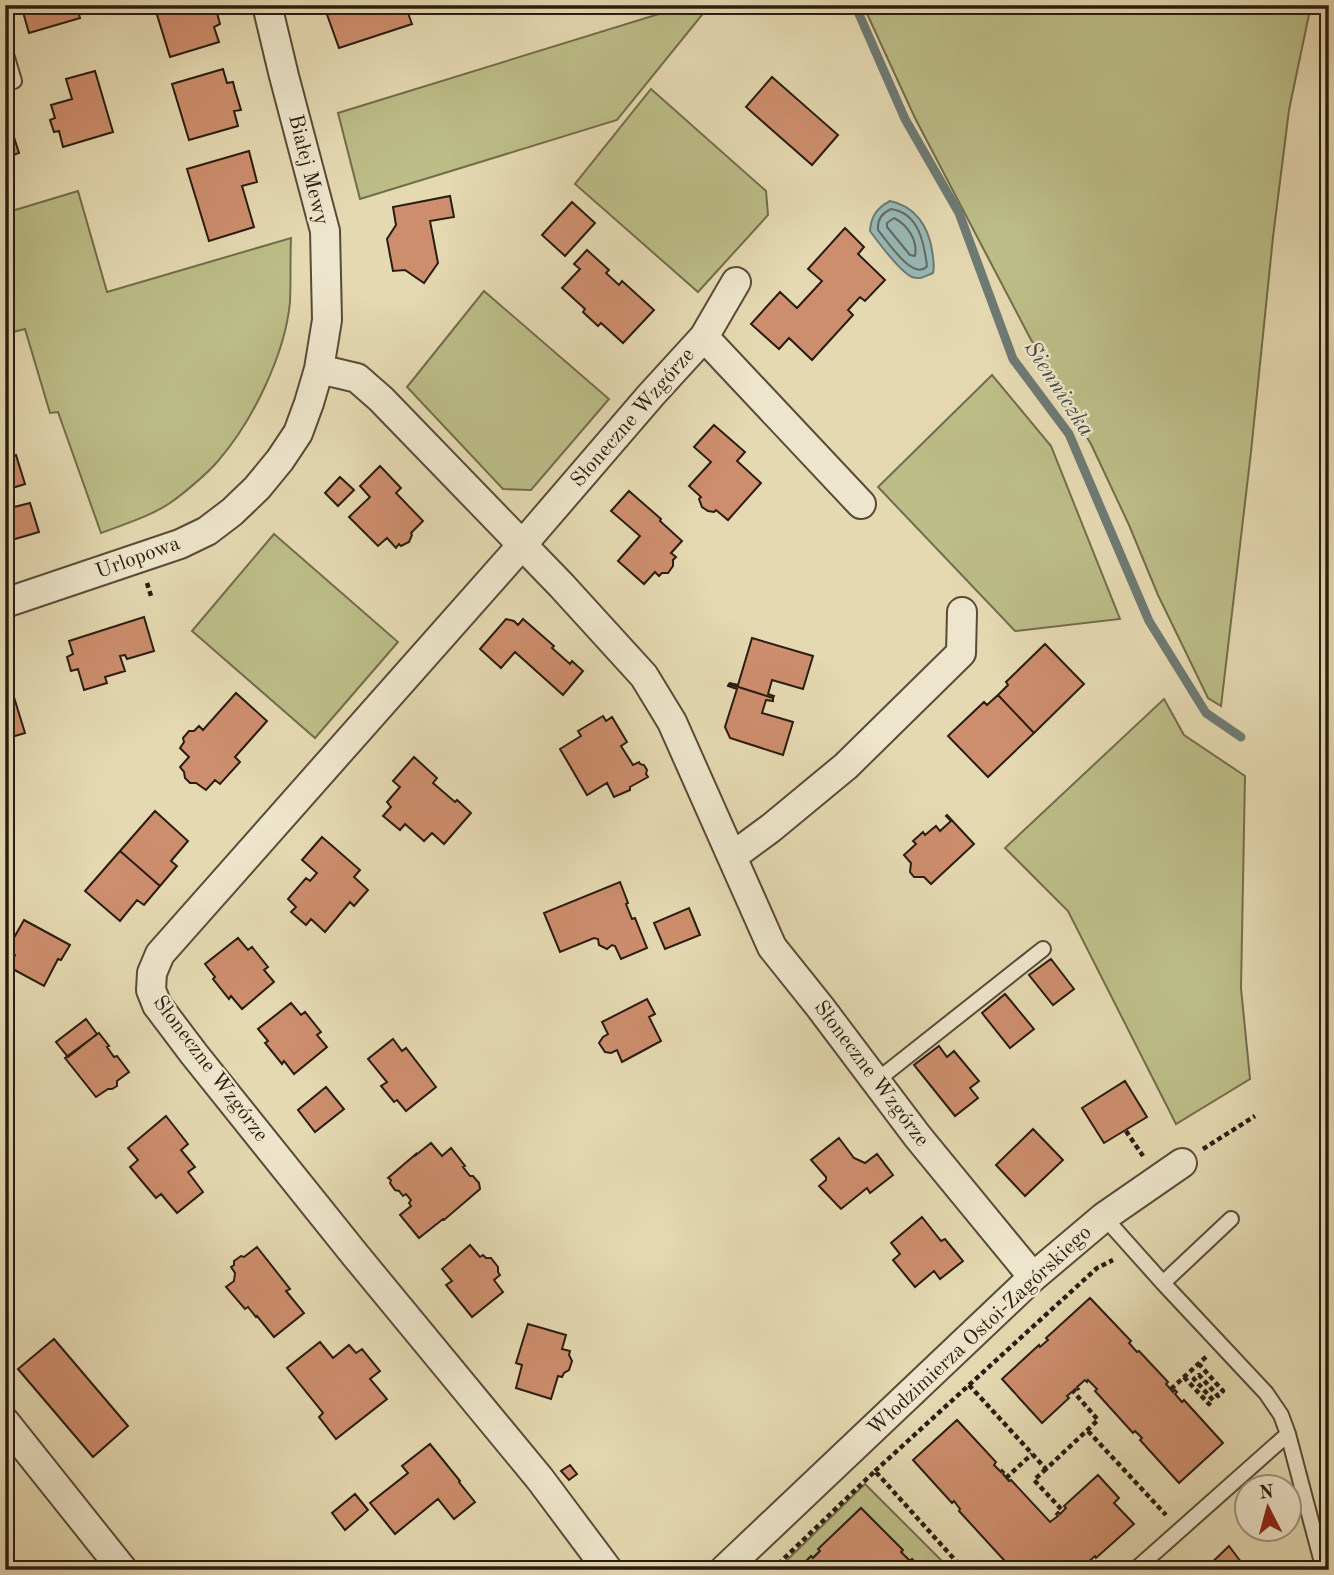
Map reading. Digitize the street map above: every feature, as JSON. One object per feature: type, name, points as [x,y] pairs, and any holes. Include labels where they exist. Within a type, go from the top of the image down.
[{"type":"street","name":"Białej Mewy","points":[[257,488],[298,433],[319,369],[327,320],[324,231],[267,5]]},
{"type":"street","points":[[704,337],[736,282]]},
{"type":"street","name":"Słoneczne Wzgórze","points":[[608,1570],[540,1479],[194,1054],[157,1005],[151,990],[152,973],[160,954],[704,337],[861,504]]},
{"type":"street","name":"Słoneczne Wzgórze","points":[[319,369],[357,378],[381,399],[562,586],[644,676],[672,722],[772,947],[918,1138],[1033,1277]]},
{"type":"street","name":"Urlopowa","points":[[5,603],[180,544],[224,519],[257,488]]},
{"type":"street","points":[[733,856],[846,766],[961,653],[962,612]]},
{"type":"street","name":"Włodzimierza Ostoi-Zagórskiego","points":[[724,1570],[1033,1277],[1104,1217],[1182,1163]]},
{"type":"street","points":[[5,1422],[123,1570]]},
{"type":"lane","points":[[5,51],[14,81]]},
{"type":"lane","points":[[876,1081],[1043,949]]},
{"type":"lane","points":[[1104,1217],[1266,1393],[1281,1415],[1324,1570]]},
{"type":"lane","points":[[1163,1283],[1231,1219]]},
{"type":"lane","points":[[1135,1570],[1288,1434]]},
{"type":"path","points":[[1182,1163],[1255,1116]]},
{"type":"path","points":[[1126,1131],[1147,1161]]},
{"type":"path","points":[[772,1570],[875,1471],[1097,1268],[1133,1251]]},
{"type":"path","points":[[1171,1389],[1184,1377],[1198,1365],[1223,1391],[1218,1395],[1199,1375],[1194,1379],[1213,1400],[1209,1404],[1184,1377]]},
{"type":"path","points":[[969,1385],[1046,1469]]},
{"type":"path","points":[[1063,1511],[1034,1480],[1098,1420],[1073,1391]]},
{"type":"path","points":[[1088,1431],[1180,1530]]},
{"type":"path","points":[[1006,1478],[1032,1454]]},
{"type":"path","points":[[875,1471],[964,1570]]},
{"type":"green space","points":[[688,5],[710,5],[617,120],[360,199],[338,113]]},
{"type":"green space","points":[[863,5],[1311,5],[1289,110],[1221,706],[1208,698],[1158,595],[1091,444],[1029,336],[915,118]]},
{"type":"green space","points":[[651,89],[766,191],[768,215],[698,292],[575,184]]},
{"type":"green space","points":[[78,191],[107,292],[291,238],[287,322],[265,387],[243,427],[214,466],[175,499],[145,516],[101,533],[58,412],[50,413],[25,329],[5,334],[5,213]]},
{"type":"green space","points":[[484,291],[609,399],[531,490],[503,489],[407,387]]},
{"type":"green space","points":[[992,375],[1051,446],[1120,619],[1015,631],[878,487]]},
{"type":"green space","points":[[274,534],[398,642],[315,738],[192,631]]},
{"type":"green space","points":[[1164,699],[1184,735],[1245,776],[1241,988],[1250,1079],[1176,1124],[1068,911],[1005,848]]},
{"type":"green space","points":[[865,1484],[946,1565],[941,1570],[922,1570],[910,1561],[861,1508],[819,1549],[820,1551],[797,1570],[777,1570]]},
{"type":"water","points":[[890,201],[907,207],[924,225],[932,250],[933,273],[918,278],[907,274],[870,231],[876,213]]},
{"type":"building","points":[[21,5],[76,5],[80,18],[29,33]]},
{"type":"building","points":[[154,5],[215,5],[220,24],[214,27],[219,42],[170,57]]},
{"type":"building","points":[[337,5],[405,5],[412,24],[339,48],[325,9]]},
{"type":"building","points":[[223,69],[227,83],[233,82],[241,110],[234,111],[238,126],[189,140],[172,84]]},
{"type":"building","points":[[95,71],[113,132],[63,147],[59,131],[54,132],[50,120],[55,118],[51,105],[72,99],[66,79]]},
{"type":"building","points":[[772,77],[838,135],[812,165],[746,107]]},
{"type":"building","points":[[5,116],[19,153],[5,158]]},
{"type":"building","points":[[249,151],[257,182],[242,186],[254,227],[209,241],[187,169]]},
{"type":"building","points":[[450,196],[454,217],[430,221],[438,263],[424,283],[405,270],[393,271],[387,239],[396,225],[393,207]]},
{"type":"building","points":[[572,202],[595,223],[565,256],[542,235]]},
{"type":"building","points":[[845,228],[864,247],[858,254],[885,280],[865,301],[860,297],[848,310],[853,315],[812,360],[789,338],[779,349],[751,324],[780,292],[797,308],[822,281],[808,269]]},
{"type":"building","points":[[587,250],[609,270],[606,273],[619,285],[622,281],[654,310],[623,343],[601,323],[598,326],[583,312],[585,309],[562,288],[580,269],[574,264]]},
{"type":"building","points":[[714,425],[745,452],[737,461],[761,483],[728,520],[716,510],[708,511],[702,507],[699,499],[701,497],[689,486],[711,462],[694,447]]},
{"type":"building","points":[[16,455],[25,484],[9,489],[14,507],[30,503],[39,532],[5,542],[5,459]]},
{"type":"building","points":[[380,466],[401,488],[396,493],[423,521],[411,533],[409,542],[401,546],[399,544],[396,548],[387,538],[378,546],[349,517],[370,497],[360,486]]},
{"type":"building","points":[[340,477],[354,490],[338,506],[325,493]]},
{"type":"building","points":[[629,491],[682,541],[671,553],[676,557],[668,573],[659,576],[655,572],[644,584],[618,561],[640,536],[611,511]]},
{"type":"building","points":[[144,617],[154,651],[127,659],[125,655],[120,656],[125,671],[105,677],[107,683],[84,690],[78,669],[71,671],[67,657],[73,654],[69,641]]},
{"type":"building","points":[[506,619],[518,625],[523,619],[570,664],[572,661],[583,671],[563,695],[515,652],[501,668],[480,649]]},
{"type":"building","points":[[752,638],[813,656],[803,689],[772,680],[768,694],[774,696],[773,698],[729,684],[738,685]]},
{"type":"building","points":[[1045,644],[1084,684],[1034,733],[998,695],[1008,685],[1006,682]]},
{"type":"building","points":[[5,668],[25,733],[5,739]]},
{"type":"building","points":[[729,684],[773,698],[773,701],[766,700],[762,713],[793,722],[783,755],[730,738],[725,727],[737,689],[728,686]]},
{"type":"building","points":[[236,693],[267,721],[235,757],[240,762],[220,784],[215,780],[206,790],[196,783],[190,783],[180,767],[189,757],[180,748],[184,742],[183,738],[199,726],[203,730]]},
{"type":"building","points":[[998,695],[1034,733],[988,777],[948,736],[984,702],[987,705]]},
{"type":"building","points":[[603,716],[606,721],[612,717],[627,742],[621,746],[633,765],[639,762],[644,765],[648,777],[614,797],[607,783],[587,795],[560,749],[581,736],[578,731]]},
{"type":"building","points":[[414,757],[437,778],[433,783],[471,813],[444,844],[432,833],[424,841],[405,824],[400,830],[383,816],[391,807],[387,802],[400,787],[393,781]]},
{"type":"building","points":[[155,811],[188,841],[171,861],[177,866],[160,886],[120,851]]},
{"type":"building","points":[[947,815],[974,844],[931,884],[924,877],[914,877],[910,872],[911,863],[904,855],[916,844],[913,841],[923,832],[925,835],[936,826],[940,831],[951,821]]},
{"type":"building","points":[[322,837],[360,870],[354,877],[368,890],[354,906],[350,902],[325,932],[311,919],[306,925],[291,912],[296,907],[288,899],[306,878],[310,881],[317,873],[302,860]]},
{"type":"building","points":[[120,851],[160,886],[144,905],[137,900],[120,921],[85,891]]},
{"type":"building","points":[[620,882],[632,919],[635,918],[647,948],[621,959],[615,946],[607,949],[599,945],[598,939],[594,938],[560,952],[544,913]]},
{"type":"building","points":[[689,908],[700,935],[665,949],[654,923]]},
{"type":"building","points":[[24,920],[70,945],[61,960],[58,959],[44,986],[9,967],[15,955],[7,950]]},
{"type":"building","points":[[238,938],[248,950],[252,947],[268,967],[264,970],[274,982],[242,1009],[231,996],[229,999],[205,964]]},
{"type":"building","points":[[1051,959],[1074,989],[1053,1005],[1029,975]]},
{"type":"building","points":[[1005,994],[1034,1029],[1010,1048],[982,1013]]},
{"type":"building","points":[[647,999],[655,1014],[649,1017],[661,1041],[622,1062],[617,1050],[605,1052],[599,1043],[608,1034],[602,1022]]},
{"type":"building","points":[[291,1003],[301,1015],[305,1012],[321,1032],[317,1035],[327,1047],[294,1074],[265,1043],[268,1041],[258,1029]]},
{"type":"building","points":[[86,1019],[97,1034],[68,1057],[56,1042]]},
{"type":"building","points":[[99,1033],[114,1057],[117,1056],[129,1072],[117,1081],[117,1086],[96,1097],[65,1058]]},
{"type":"building","points":[[393,1039],[402,1051],[406,1048],[436,1087],[406,1111],[397,1100],[394,1102],[381,1086],[387,1082],[368,1059]]},
{"type":"building","points":[[939,1046],[947,1057],[954,1051],[979,1081],[970,1088],[978,1098],[955,1116],[914,1065]]},
{"type":"building","points":[[1125,1081],[1147,1117],[1104,1143],[1082,1108]]},
{"type":"building","points":[[326,1087],[344,1109],[315,1132],[298,1110]]},
{"type":"building","points":[[166,1116],[188,1144],[181,1150],[195,1167],[188,1172],[203,1192],[177,1213],[161,1194],[156,1198],[130,1167],[138,1160],[128,1148]]},
{"type":"building","points":[[1033,1129],[1063,1160],[1025,1196],[996,1165]]},
{"type":"building","points":[[839,1138],[854,1158],[865,1163],[877,1154],[893,1175],[870,1193],[867,1188],[841,1209],[819,1186],[826,1177],[811,1160]]},
{"type":"building","points":[[431,1143],[442,1156],[451,1148],[470,1176],[479,1183],[480,1189],[419,1238],[400,1215],[411,1206],[411,1200],[406,1194],[403,1196],[395,1190],[388,1178]]},
{"type":"building","points":[[922,1217],[941,1241],[945,1239],[963,1261],[940,1279],[934,1271],[915,1287],[893,1260],[900,1254],[891,1243]]},
{"type":"building","points":[[470,1245],[480,1257],[483,1255],[491,1258],[498,1267],[500,1275],[494,1280],[503,1292],[472,1317],[446,1285],[452,1281],[442,1269]]},
{"type":"building","points":[[257,1247],[290,1289],[286,1291],[304,1313],[274,1337],[257,1316],[248,1307],[245,1309],[226,1287],[234,1281],[235,1273],[231,1267],[234,1261]]},
{"type":"building","points":[[1090,1298],[1131,1341],[1129,1343],[1137,1352],[1139,1351],[1168,1382],[1166,1384],[1173,1392],[1177,1392],[1175,1394],[1182,1402],[1184,1400],[1223,1443],[1179,1483],[1088,1380],[1067,1396],[1069,1398],[1042,1423],[1002,1379],[1048,1340],[1046,1338]]},
{"type":"building","points":[[528,1324],[566,1335],[562,1349],[570,1351],[572,1361],[569,1370],[562,1377],[558,1376],[551,1399],[516,1388],[522,1365],[516,1363]]},
{"type":"building","points":[[54,1339],[128,1426],[93,1457],[18,1369]]},
{"type":"building","points":[[320,1342],[333,1358],[349,1345],[356,1353],[362,1349],[380,1371],[370,1379],[387,1399],[336,1439],[319,1417],[323,1413],[287,1368]]},
{"type":"building","points":[[957,1420],[996,1462],[994,1465],[1004,1472],[1009,1481],[1011,1480],[1050,1522],[1098,1475],[1119,1498],[1114,1503],[1134,1524],[1087,1563],[1089,1565],[1083,1570],[1013,1570],[959,1511],[954,1501],[952,1503],[913,1460]]},
{"type":"building","points":[[430,1444],[475,1502],[454,1519],[438,1499],[395,1534],[370,1503],[408,1473],[402,1466]]},
{"type":"building","points":[[570,1465],[577,1474],[569,1480],[561,1471]]},
{"type":"building","points":[[355,1494],[368,1510],[345,1530],[332,1513]]},
{"type":"building","points":[[861,1508],[903,1550],[901,1552],[922,1570],[797,1570],[811,1556],[813,1558],[820,1551],[818,1549]]},
{"type":"building","points":[[1229,1546],[1247,1570],[1204,1570]]},
{"type":"waterway","name":"Sienniczka","points":[[855,5],[905,119],[959,213],[1013,359],[1069,434],[1149,621],[1206,713],[1241,737]]}]
